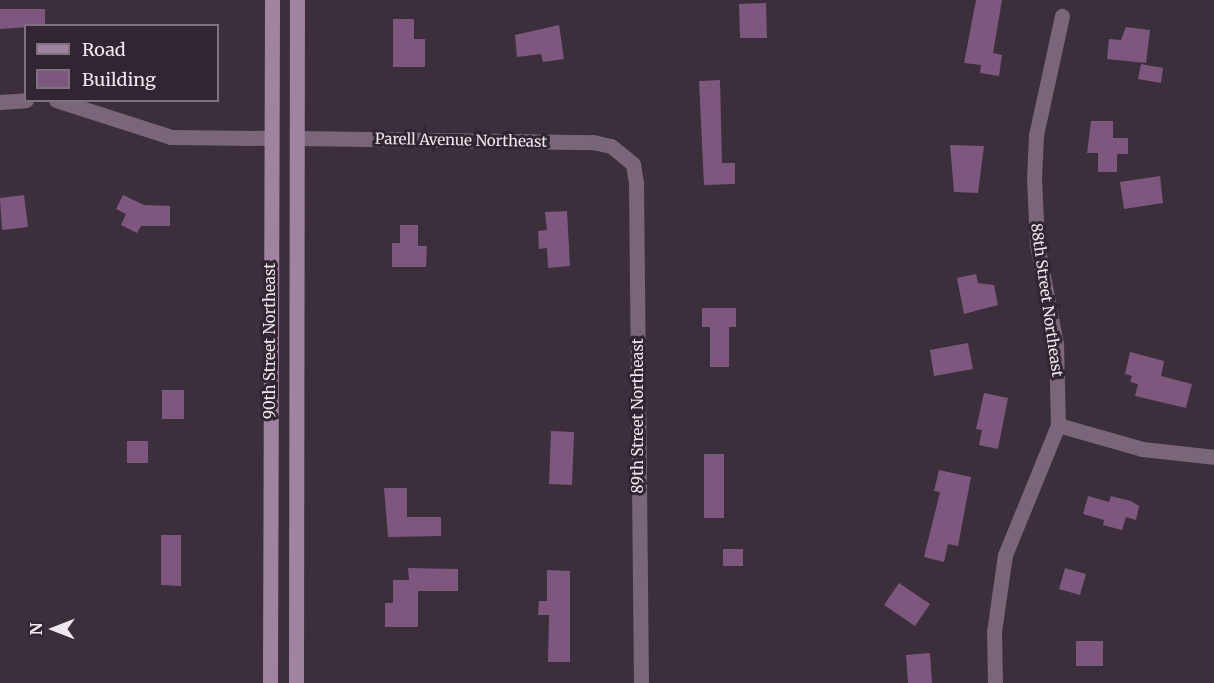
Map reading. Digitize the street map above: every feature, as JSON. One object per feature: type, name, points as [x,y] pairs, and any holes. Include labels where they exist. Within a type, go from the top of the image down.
[{"type":"main road","name":"90th Street Northeast","points":[[270,683],[272,0]]},
{"type":"main road","name":"90th Street Northeast","points":[[296,683],[297,0]]},
{"type":"street","name":"88th Street Northeast","points":[[995,683],[994,632],[1005,555],[1058,425],[1056,344],[1033,208],[1036,135],[1062,16]]},
{"type":"street","points":[[0,102],[24,100]]},
{"type":"street","points":[[62,102],[171,137],[271,138]]},
{"type":"street","name":"Parell Avenue Northeast","points":[[297,138],[593,142],[623,153]]},
{"type":"street","name":"89th Street Northeast","points":[[623,153],[633,164],[636,182],[641,683]]},
{"type":"street","points":[[1058,425],[1142,449],[1214,457]]},
{"type":"building","points":[[976,0],[1002,0],[993,53],[1002,55],[999,76],[980,73],[981,65],[964,63]]},
{"type":"building","points":[[766,3],[767,38],[740,38],[739,4]]},
{"type":"building","points":[[0,9],[45,9],[45,24],[24,24],[24,27],[0,29]]},
{"type":"building","points":[[393,19],[414,19],[414,39],[425,39],[425,67],[393,67]]},
{"type":"building","points":[[559,25],[564,59],[543,62],[541,54],[517,57],[515,35]]},
{"type":"building","points":[[1126,27],[1150,30],[1146,63],[1107,59],[1109,39],[1121,40]]},
{"type":"building","points":[[1141,64],[1163,68],[1161,83],[1138,79]]},
{"type":"building","points":[[720,80],[722,163],[735,163],[735,184],[704,185],[699,81]]},
{"type":"building","points":[[1091,121],[1113,121],[1113,138],[1128,138],[1128,154],[1117,154],[1117,172],[1098,172],[1098,153],[1087,153]]},
{"type":"building","points":[[950,145],[984,146],[978,193],[954,192]]},
{"type":"building","points":[[1160,176],[1163,203],[1124,209],[1120,182]]},
{"type":"building","points":[[24,195],[28,227],[2,230],[0,198]]},
{"type":"building","points":[[123,195],[144,205],[170,206],[170,226],[141,226],[137,233],[121,225],[126,214],[116,209]]},
{"type":"building","points":[[567,211],[570,266],[548,268],[547,248],[539,249],[538,231],[547,230],[545,212]]},
{"type":"building","points":[[400,225],[418,225],[418,246],[427,246],[426,267],[392,267],[392,243],[400,243]]},
{"type":"building","points":[[976,274],[978,283],[994,285],[998,305],[964,314],[957,278]]},
{"type":"building","points":[[702,308],[736,308],[736,327],[729,327],[729,367],[710,367],[710,327],[702,327]]},
{"type":"building","points":[[968,343],[973,369],[934,376],[930,350]]},
{"type":"building","points":[[1130,352],[1164,361],[1161,376],[1192,384],[1186,408],[1135,396],[1138,384],[1130,382],[1132,376],[1125,374]]},
{"type":"building","points":[[162,390],[184,390],[184,419],[162,419]]},
{"type":"building","points":[[984,393],[1008,398],[998,449],[979,445],[982,430],[976,429]]},
{"type":"building","points":[[551,431],[574,432],[572,485],[549,484]]},
{"type":"building","points":[[127,441],[148,441],[148,463],[127,463]]},
{"type":"building","points":[[704,454],[724,454],[724,518],[704,518]]},
{"type":"building","points":[[939,470],[971,477],[958,546],[948,544],[944,562],[924,557],[940,492],[934,491]]},
{"type":"building","points":[[384,488],[407,488],[407,517],[441,517],[441,536],[388,537]]},
{"type":"building","points":[[1088,496],[1109,502],[1111,496],[1131,501],[1139,506],[1136,520],[1126,517],[1122,530],[1103,525],[1104,520],[1083,514]]},
{"type":"building","points":[[161,535],[181,535],[181,586],[161,585]]},
{"type":"building","points":[[723,549],[743,549],[743,566],[723,566]]},
{"type":"building","points":[[408,568],[458,569],[458,591],[418,591],[418,627],[385,627],[385,603],[393,603],[393,580],[409,580]]},
{"type":"building","points":[[1065,568],[1086,574],[1080,595],[1059,589]]},
{"type":"building","points":[[547,570],[570,571],[570,662],[548,662],[549,615],[538,615],[539,601],[547,601]]},
{"type":"building","points":[[899,583],[930,604],[915,626],[884,605]]},
{"type":"building","points":[[1076,641],[1103,641],[1103,666],[1076,666]]},
{"type":"building","points":[[930,653],[932,683],[908,683],[906,655]]}]
